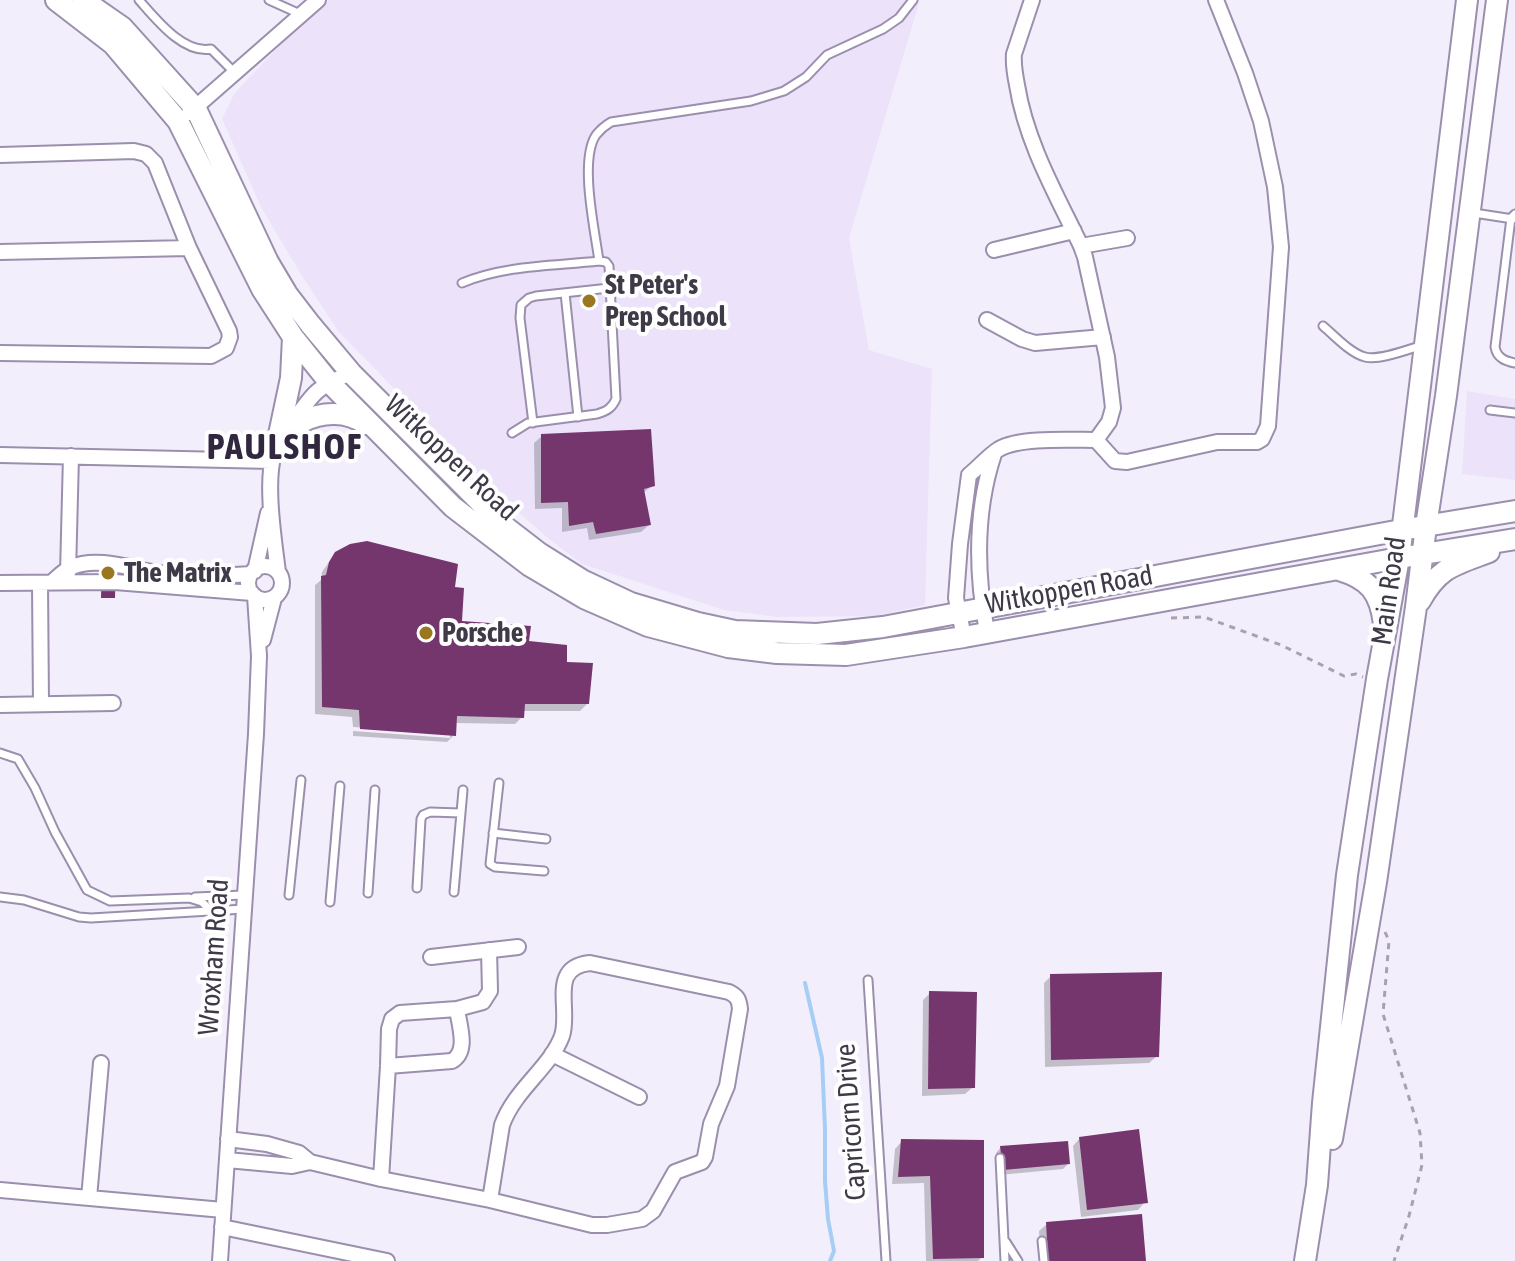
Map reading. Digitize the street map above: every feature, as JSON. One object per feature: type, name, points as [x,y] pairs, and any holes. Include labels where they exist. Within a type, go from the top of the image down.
[{"type":"main road","name":"Witkoppen Road","points":[[56,0],[113,44],[178,121],[262,289],[293,337],[329,382],[453,507],[530,566],[584,598],[661,630],[728,647],[777,644],[817,634],[959,614],[1515,511]]},
{"type":"main road","name":"Witkoppen Road","points":[[83,0],[122,27],[196,109],[262,250],[287,294],[351,373],[504,526],[582,580],[631,603],[814,655],[846,655],[1515,540]]},
{"type":"main road","name":"Main Road","points":[[1305,1261],[1317,1185],[1347,875],[1399,558],[1467,0]]},
{"type":"main road","name":"Main Road","points":[[1317,1185],[1331,1142],[1376,882],[1446,396],[1497,0]]},
{"type":"main road","points":[[274,452],[291,378],[293,337]]},
{"type":"main road","points":[[274,452],[301,423],[329,414],[357,418],[388,441]]},
{"type":"main road","points":[[1416,607],[1431,581],[1444,570],[1515,540]]},
{"type":"main road","points":[[1336,569],[1361,578],[1373,590],[1381,608],[1385,636]]},
{"type":"street","points":[[178,121],[196,109],[318,0]]},
{"type":"street","points":[[1032,0],[1013,61],[1027,130],[1081,246],[1103,337],[1113,408],[1109,422],[1096,440]]},
{"type":"street","points":[[964,637],[956,598],[969,475],[994,453],[1010,445],[1041,441],[1096,440],[1115,461],[1127,462],[1217,442],[1257,442],[1262,439],[1268,426],[1281,247],[1275,187],[1261,121],[1216,0]]},
{"type":"street","points":[[0,155],[134,151],[146,154],[155,163],[189,248],[229,331],[226,348],[211,356],[0,353]]},
{"type":"street","points":[[994,250],[1074,231]]},
{"type":"street","points":[[1081,246],[1127,238]]},
{"type":"street","points":[[0,252],[189,248]]},
{"type":"street","points":[[987,320],[1035,343],[1103,337]]},
{"type":"street","points":[[68,575],[115,582],[219,589],[253,594],[264,600],[274,598],[282,587],[282,579],[278,572],[271,502],[274,452],[313,393],[351,373]]},
{"type":"street","points":[[0,455],[274,452]]},
{"type":"street","points":[[987,632],[978,559],[986,479],[994,453]]},
{"type":"street","points":[[68,575],[71,456]]},
{"type":"street","points":[[253,594],[249,583],[271,502]]},
{"type":"street","points":[[964,511],[982,515]]},
{"type":"street","points":[[0,583],[46,583],[68,575],[84,564],[108,564],[158,573],[219,576],[267,567],[278,572]]},
{"type":"street","points":[[41,704],[46,583]]},
{"type":"street","name":"Wroxham Road","points":[[220,1261],[256,734],[259,656],[253,594]]},
{"type":"street","name":"Wroxham Road","points":[[259,656],[274,598]]},
{"type":"street","points":[[0,705],[113,703]]},
{"type":"street","points":[[431,957],[518,947]]},
{"type":"street","points":[[381,1179],[392,1019],[400,1013],[457,1009],[480,1003],[488,996],[489,950]]},
{"type":"street","points":[[228,1139],[267,1144],[299,1153],[310,1162],[592,1225],[621,1224],[642,1219],[653,1211],[675,1172],[702,1162],[705,1157],[711,1124],[727,1086],[739,1000],[729,992],[608,966],[582,964],[569,970],[565,978],[563,1030],[552,1054],[517,1095],[506,1114],[490,1200]]},
{"type":"street","points":[[388,1066],[452,1061],[459,1057],[462,1049],[457,1009]]},
{"type":"street","points":[[552,1054],[639,1097]]},
{"type":"street","points":[[89,1198],[101,1063]]},
{"type":"street","points":[[227,1160],[292,1166],[310,1162]]},
{"type":"street","points":[[0,1190],[223,1210]]},
{"type":"street","points":[[222,1227],[387,1261]]},
{"type":"lane","points":[[139,0],[170,33],[196,50],[211,49],[236,74]]},
{"type":"lane","points":[[269,0],[302,15]]},
{"type":"lane","points":[[599,261],[589,153],[597,134],[611,122],[751,101],[784,91],[806,77],[827,55],[883,29],[899,18],[913,0]]},
{"type":"lane","points":[[1470,213],[1514,217],[1495,347],[1501,358],[1515,363]]},
{"type":"lane","points":[[462,283],[505,271],[599,261],[609,266],[616,399],[613,406],[607,412],[528,423],[512,433]]},
{"type":"lane","points":[[533,423],[521,305],[529,298],[609,288]]},
{"type":"lane","points":[[565,293],[578,417]]},
{"type":"lane","points":[[1323,326],[1365,357],[1374,358],[1425,344]]},
{"type":"lane","points":[[1490,410],[1515,413]]},
{"type":"lane","points":[[0,753],[18,759],[87,890],[110,901],[189,898],[244,902]]},
{"type":"lane","points":[[289,895],[301,780]]},
{"type":"lane","points":[[499,783],[489,862],[491,865],[544,871]]},
{"type":"lane","points":[[330,902],[340,786]]},
{"type":"lane","points":[[368,893],[375,790]]},
{"type":"lane","points":[[454,892],[463,790]]},
{"type":"lane","points":[[417,888],[423,815],[430,812],[461,813]]},
{"type":"lane","points":[[493,833],[546,839]]},
{"type":"lane","points":[[0,897],[24,900],[91,918],[211,911],[244,902]]},
{"type":"lane","points":[[189,898],[202,902],[211,911]]},
{"type":"lane","name":"Capricorn Drive","points":[[868,980],[886,1261]]},
{"type":"lane","points":[[1000,1158],[1005,1261]]},
{"type":"lane","points":[[1005,1240],[1018,1261]]},
{"type":"lane","points":[[1042,1241],[1044,1261]]},
{"type":"path","points":[[1162,618],[1204,617],[1281,645],[1344,676],[1356,674],[1369,680],[1377,679]]},
{"type":"path","points":[[1384,929],[1389,941],[1383,1014],[1420,1133],[1422,1165],[1394,1261]]},
{"type":"shaded area","name":"St Peter's Prep School","points":[[329,0],[920,0],[849,238],[869,350],[932,369],[925,605],[876,616],[777,617],[724,610],[582,564],[494,491],[338,331],[261,207],[222,119],[234,94],[284,41]]},
{"type":"shaded area","points":[[1467,391],[1515,399],[1515,480],[1462,474]]},
{"type":"building","points":[[651,429],[655,486],[644,489],[651,525],[596,534],[593,522],[569,526],[568,502],[541,503],[541,434]]},
{"type":"building","name":"Porsche","points":[[367,541],[458,564],[455,587],[464,588],[462,621],[531,626],[529,641],[567,645],[567,662],[593,663],[589,704],[525,704],[524,718],[457,716],[456,736],[360,729],[359,710],[322,707],[321,576],[326,575],[335,552],[350,544]]},
{"type":"building","name":"The Matrix","points":[[102,557],[116,557],[115,598],[101,598]]},
{"type":"building","points":[[1162,972],[1159,1057],[1051,1060],[1050,974]]},
{"type":"building","points":[[929,991],[977,992],[975,1088],[928,1089]]},
{"type":"building","points":[[1139,1129],[1148,1203],[1087,1210],[1079,1137]]},
{"type":"building","points":[[901,1139],[984,1140],[984,1258],[933,1259],[930,1176],[898,1177]]},
{"type":"building","points":[[1068,1141],[1070,1164],[1003,1170],[1000,1146]]},
{"type":"building","points":[[1142,1214],[1146,1261],[1048,1261],[1046,1222]]},
{"type":"waterway","points":[[805,983],[822,1058],[825,1181],[834,1251],[830,1261]]},
{"type":"place","name":"St Peter's Prep School","points":[[589,301]]},
{"type":"place","name":"The Matrix","points":[[108,573]]},
{"type":"place","name":"Porsche","points":[[426,633]]},
{"type":"district","name":"PAULSHOF","points":[[285,448]]}]
